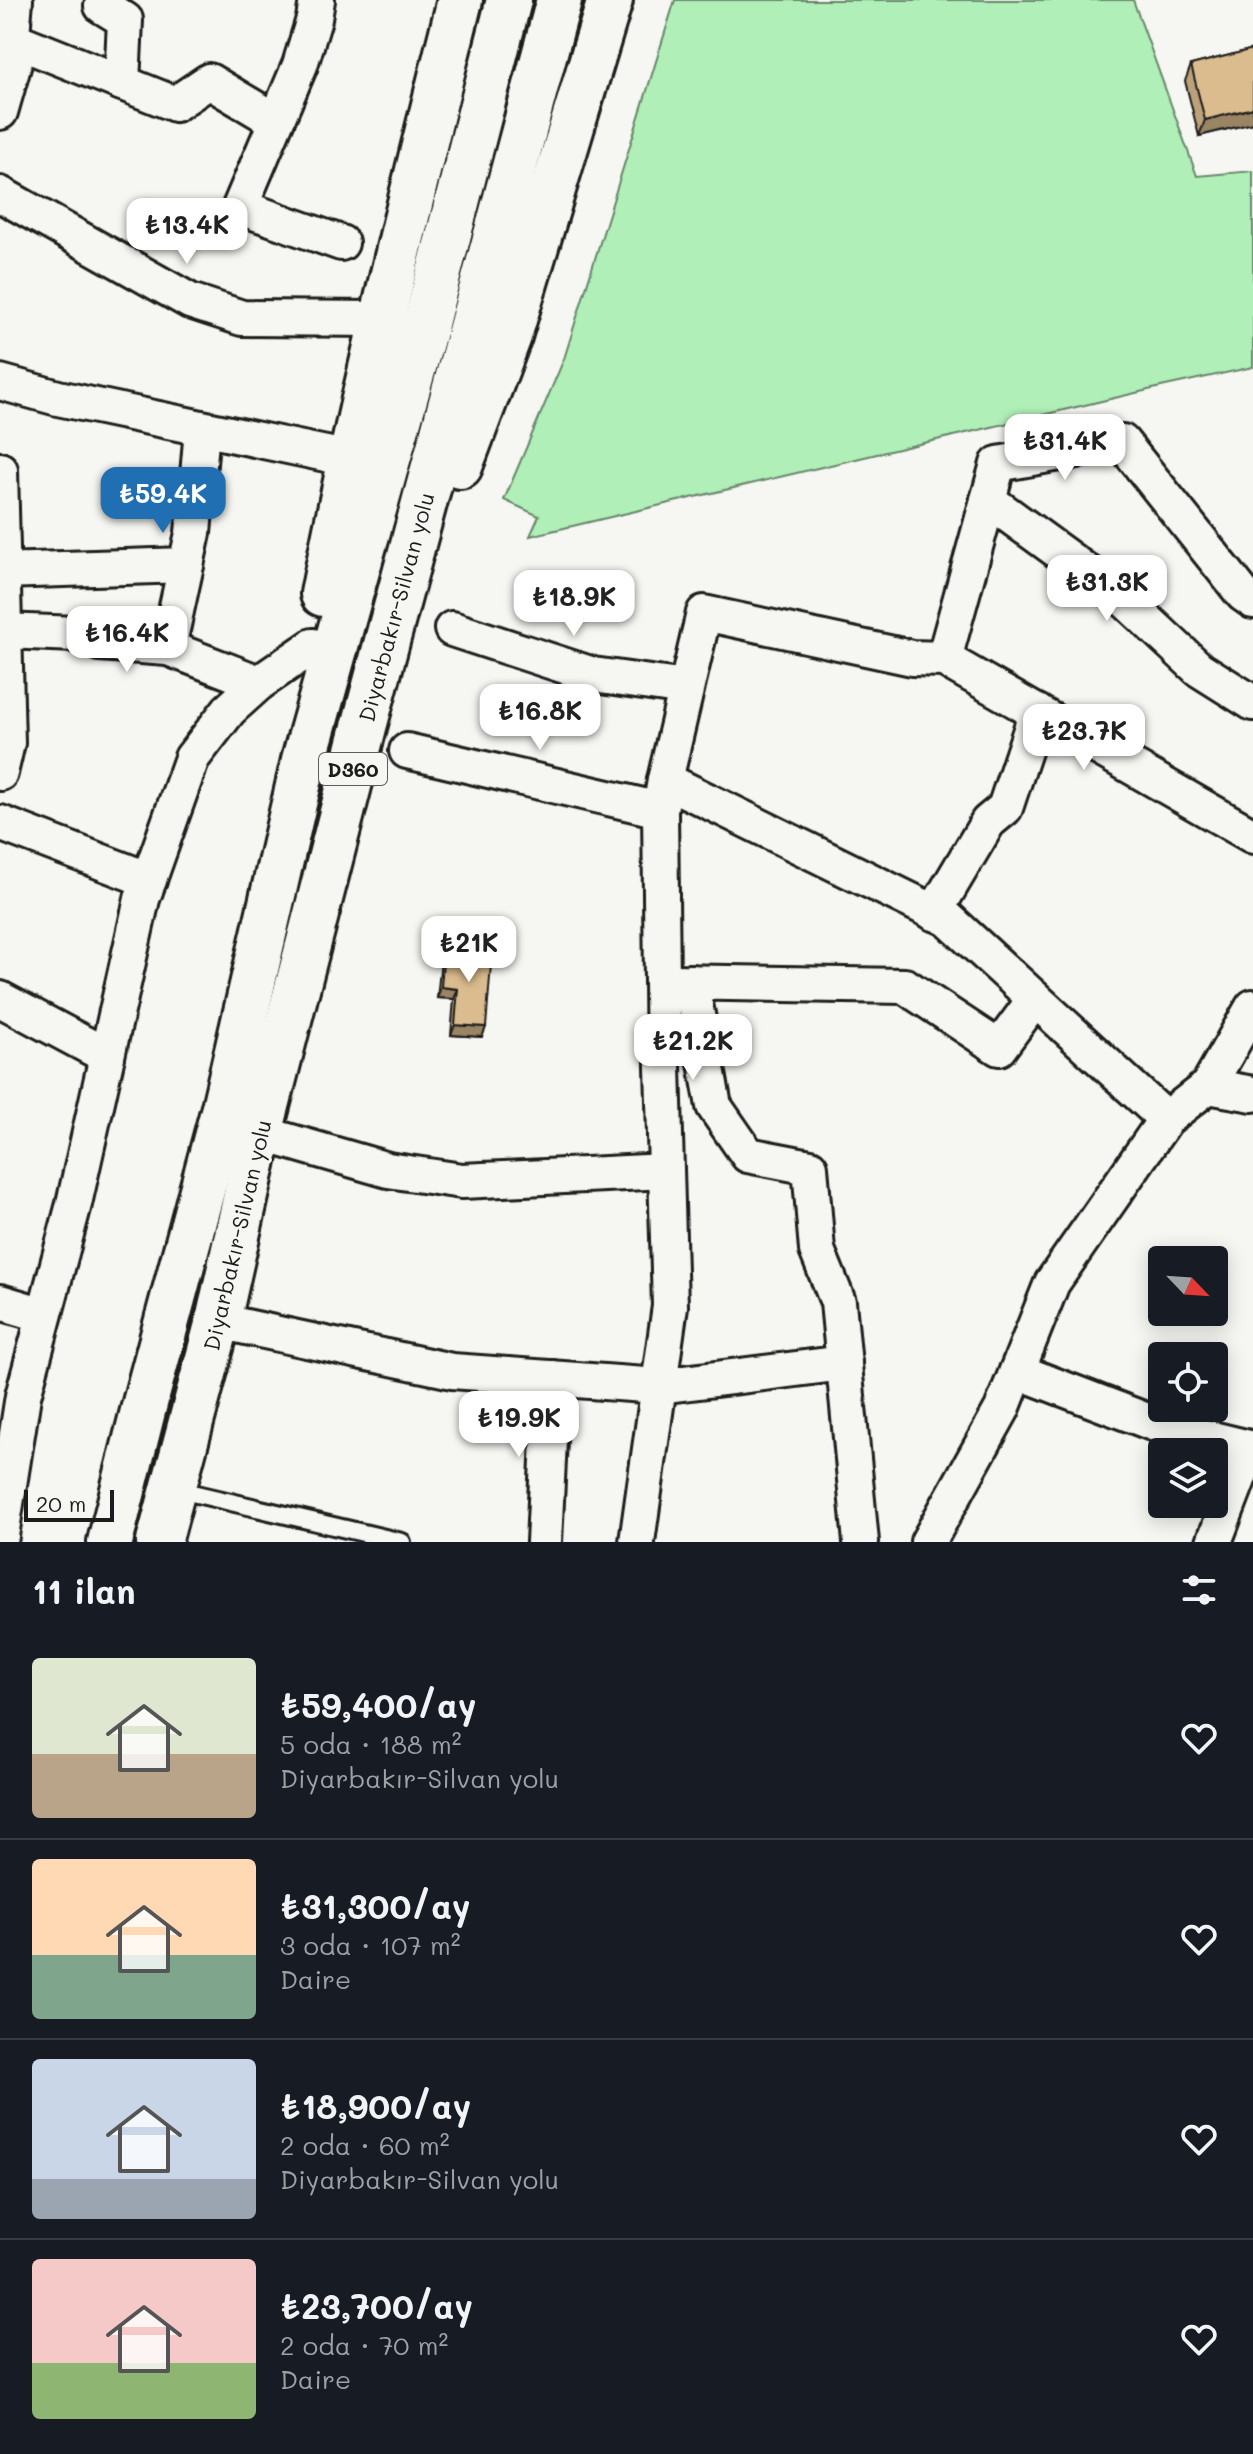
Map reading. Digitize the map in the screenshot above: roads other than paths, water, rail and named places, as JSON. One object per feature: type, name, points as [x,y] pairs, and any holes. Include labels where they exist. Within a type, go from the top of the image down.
[{"type":"highway","points":[[304,760],[313,646],[350,459],[460,0]]},
{"type":"highway","name":"Diyarbakır-Silvan yolu","points":[[110,1542],[224,1108],[304,760],[425,327],[509,0]]},
{"type":"highway","name":"Diyarbakır-Silvan yolu","points":[[159,1542],[218,1321],[260,1133],[364,727],[559,0]]},
{"type":"highway","points":[[364,727],[509,336],[610,0]]},
{"type":"street","points":[[0,112],[15,0]]},
{"type":"street","points":[[103,0],[102,6],[125,20],[122,83]]},
{"type":"street","points":[[317,0],[300,65],[240,207],[341,243]]},
{"type":"street","points":[[11,36],[175,104],[209,81],[276,121]]},
{"type":"street","points":[[0,194],[190,301],[242,318],[382,319]]},
{"type":"street","points":[[0,382],[58,398],[350,459]]},
{"type":"street","points":[[168,648],[193,533],[202,429]]},
{"type":"street","points":[[944,659],[998,464],[1122,442],[1243,594],[1253,601]]},
{"type":"street","points":[[0,470],[7,743],[0,773]]},
{"type":"street","points":[[988,500],[1124,599],[1199,669],[1253,703]]},
{"type":"street","points":[[2,571],[186,565]]},
{"type":"street","points":[[637,1542],[670,1306],[666,1171],[677,982],[662,795],[704,613],[912,658],[944,659],[1253,836]]},
{"type":"street","points":[[452,629],[593,675],[686,688]]},
{"type":"street","points":[[4,631],[100,635],[100,643],[168,648],[259,683]]},
{"type":"street","points":[[0,1542],[11,1391],[44,1315],[74,1204],[142,899],[192,758],[229,710],[259,683],[313,646]]},
{"type":"street","points":[[934,913],[988,822],[1005,808],[1037,712]]},
{"type":"street","points":[[407,751],[662,795],[948,919],[1166,1119]]},
{"type":"street","points":[[0,823],[149,880]]},
{"type":"street","points":[[677,982],[905,986],[999,1048],[1035,999]]},
{"type":"street","points":[[677,982],[714,1106],[748,1155],[810,1167],[817,1250],[838,1302],[861,1542]]},
{"type":"street","points":[[0,999],[107,1056]]},
{"type":"street","points":[[928,1542],[1002,1409],[1052,1283],[1166,1119],[1208,1086],[1253,1007]]},
{"type":"street","points":[[1208,1086],[1253,1094]]},
{"type":"street","points":[[260,1133],[388,1170],[462,1181],[666,1171]]},
{"type":"street","points":[[0,1302],[44,1315]]},
{"type":"street","points":[[218,1321],[452,1371],[659,1386],[844,1363]]},
{"type":"street","points":[[1017,1371],[1163,1427],[1252,1449],[1214,1542]]},
{"type":"street","points":[[544,1542],[552,1378]]},
{"type":"lane","points":[[173,1489],[402,1542]]}]
